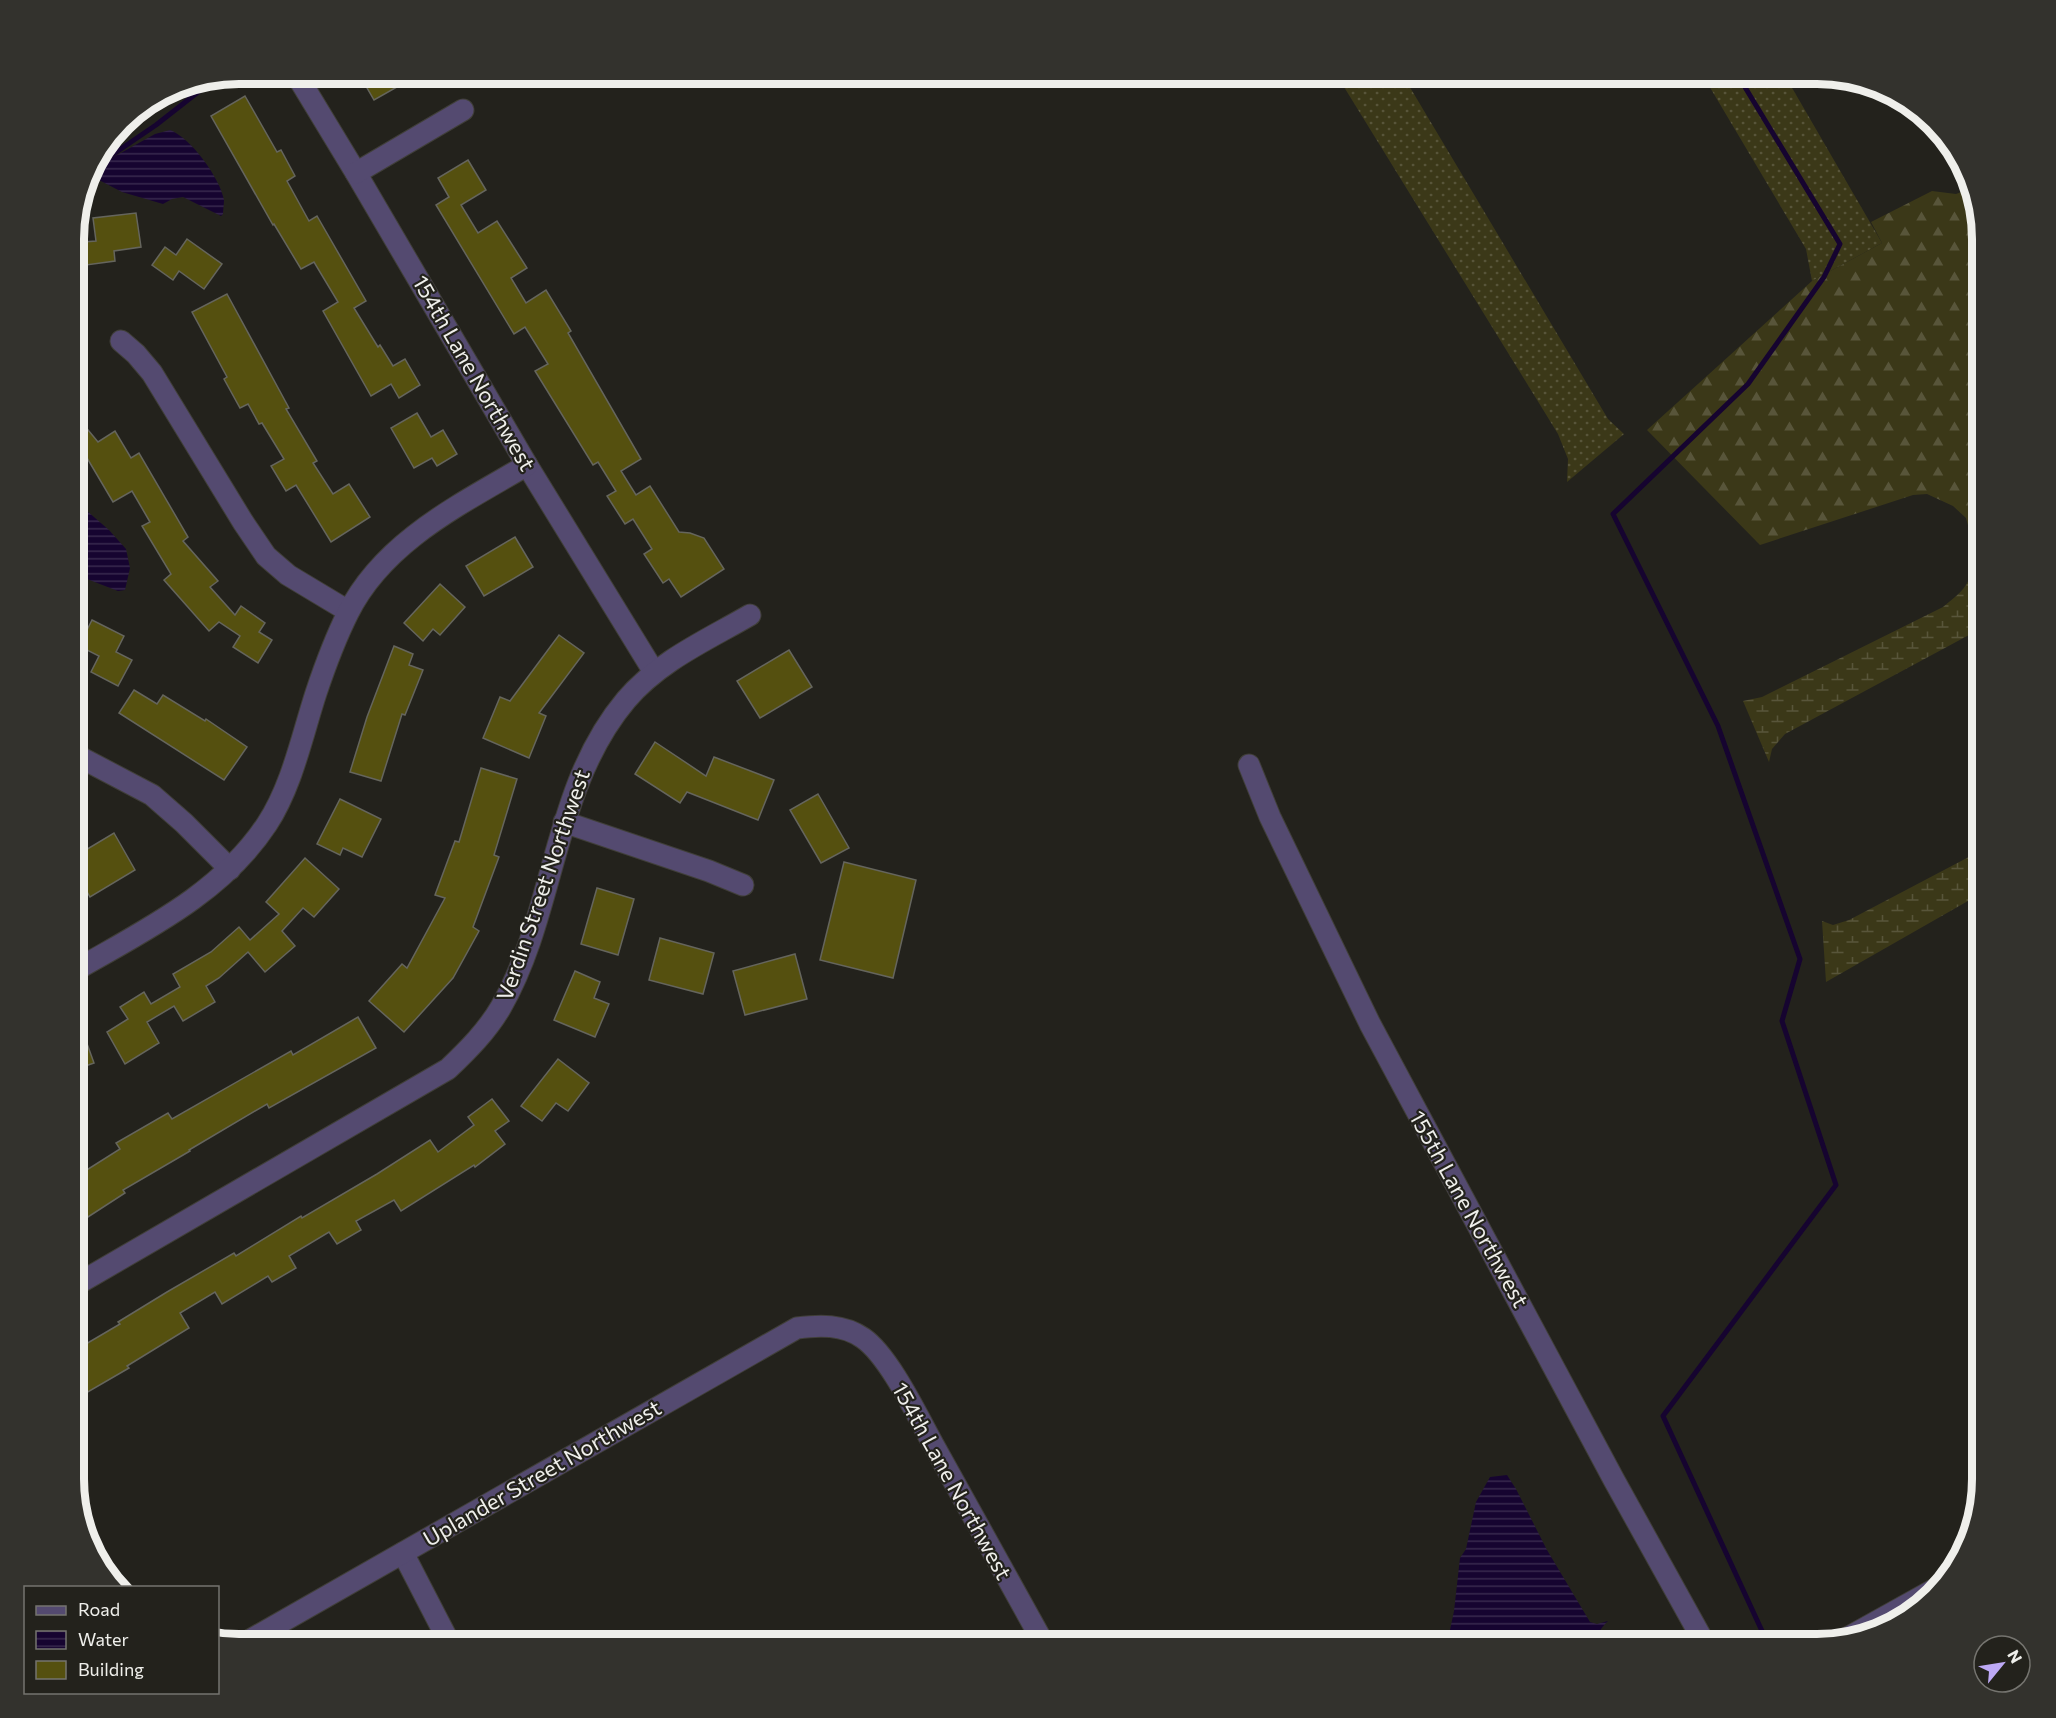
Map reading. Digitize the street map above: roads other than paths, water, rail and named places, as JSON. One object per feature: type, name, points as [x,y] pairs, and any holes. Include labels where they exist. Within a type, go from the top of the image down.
[{"type":"street","name":"154th Lane Northwest","points":[[302,84],[527,465],[654,672]]},
{"type":"street","points":[[356,173],[463,110]]},
{"type":"street","points":[[121,341],[152,373],[266,556],[288,575],[348,611]]},
{"type":"street","points":[[84,965],[199,896],[230,869],[267,824],[284,790],[330,652],[348,611],[371,579],[417,532],[527,465]]},
{"type":"street","name":"Verdin Street Northwest","points":[[84,1280],[448,1069],[481,1038],[502,1007],[519,970],[564,822],[587,762],[605,728],[626,699],[654,672],[750,615]]},
{"type":"street","points":[[84,759],[152,795],[230,869]]},
{"type":"street","name":"155th Lane Northwest","points":[[1249,765],[1270,817],[1375,1034],[1614,1480],[1699,1634]]},
{"type":"street","points":[[564,822],[743,885]]},
{"type":"street","name":"Uplander Street Northwest","points":[[261,1634],[797,1328],[821,1324],[847,1330]]},
{"type":"street","name":"154th Lane Northwest","points":[[847,1330],[862,1337],[882,1356],[1038,1634]]},
{"type":"street","points":[[403,1553],[445,1634]]},
{"type":"street","points":[[1873,1623],[1909,1603]]},
{"type":"water","points":[[170,130],[187,141],[195,150],[211,170],[221,191],[224,200],[221,216],[183,197],[163,204],[122,192],[97,179],[104,162],[155,134]]},
{"type":"water","points":[[84,507],[126,549],[130,568],[125,590],[118,591],[84,578]]},
{"type":"water","points":[[1507,1475],[1547,1550],[1590,1622],[1597,1624],[1608,1621],[1600,1634],[1449,1634],[1460,1558],[1466,1549],[1476,1502],[1490,1477]]},
{"type":"waterway","points":[[1743,84],[1840,244],[1824,277],[1748,384],[1613,514],[1718,726],[1800,959],[1782,1021],[1836,1185],[1663,1416],[1763,1634]]},
{"type":"waterway","points":[[107,159],[156,125],[202,89]]}]
